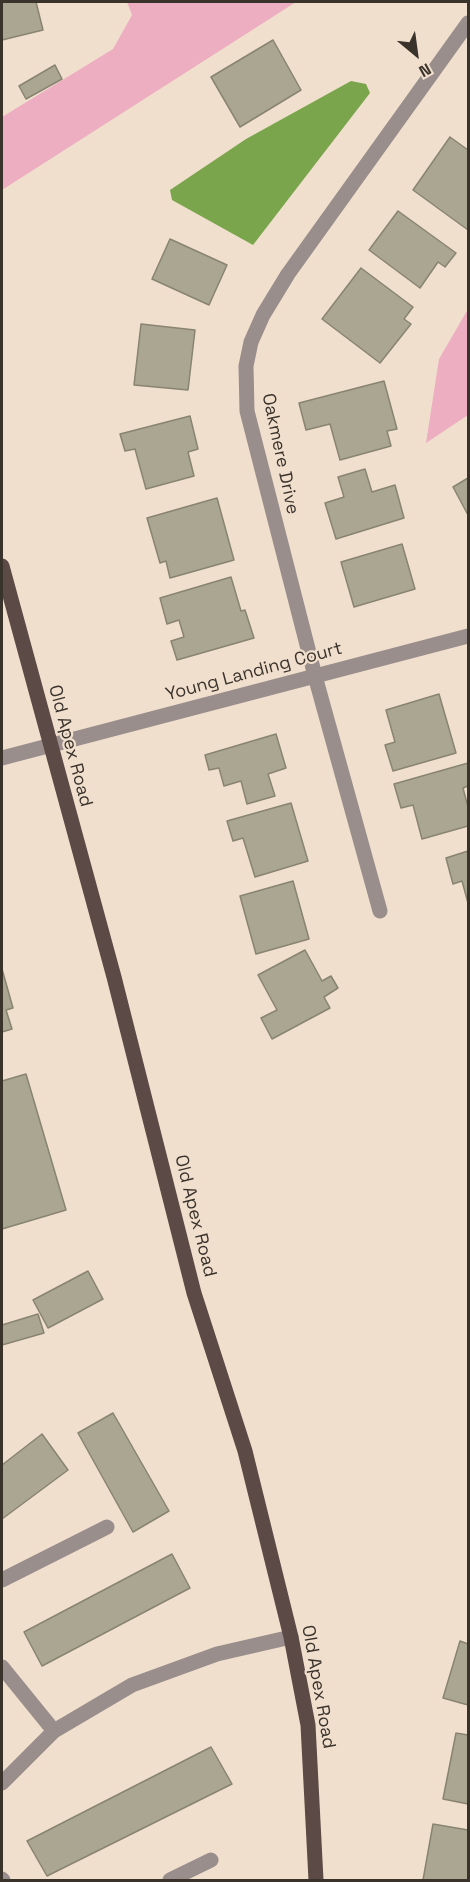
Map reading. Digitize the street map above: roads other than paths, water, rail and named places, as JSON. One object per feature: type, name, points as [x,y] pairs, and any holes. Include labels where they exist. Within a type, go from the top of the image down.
[{"type":"main road","name":"Old Apex Road","points":[[2,566],[49,746],[114,977],[194,1293],[244,1451],[291,1637],[308,1725],[316,1881]]},
{"type":"street","name":"Oakmere Drive","points":[[380,911],[315,676],[247,411],[246,366],[251,342],[263,315],[288,274],[468,23]]},
{"type":"street","name":"Young Landing Court","points":[[2,758],[468,636]]},
{"type":"street","points":[[2,1580],[107,1527]]},
{"type":"street","points":[[2,1783],[54,1731],[132,1685],[171,1668],[217,1654],[291,1637]]},
{"type":"street","points":[[2,1667],[54,1731]]},
{"type":"street","points":[[170,1881],[211,1860]]}]
